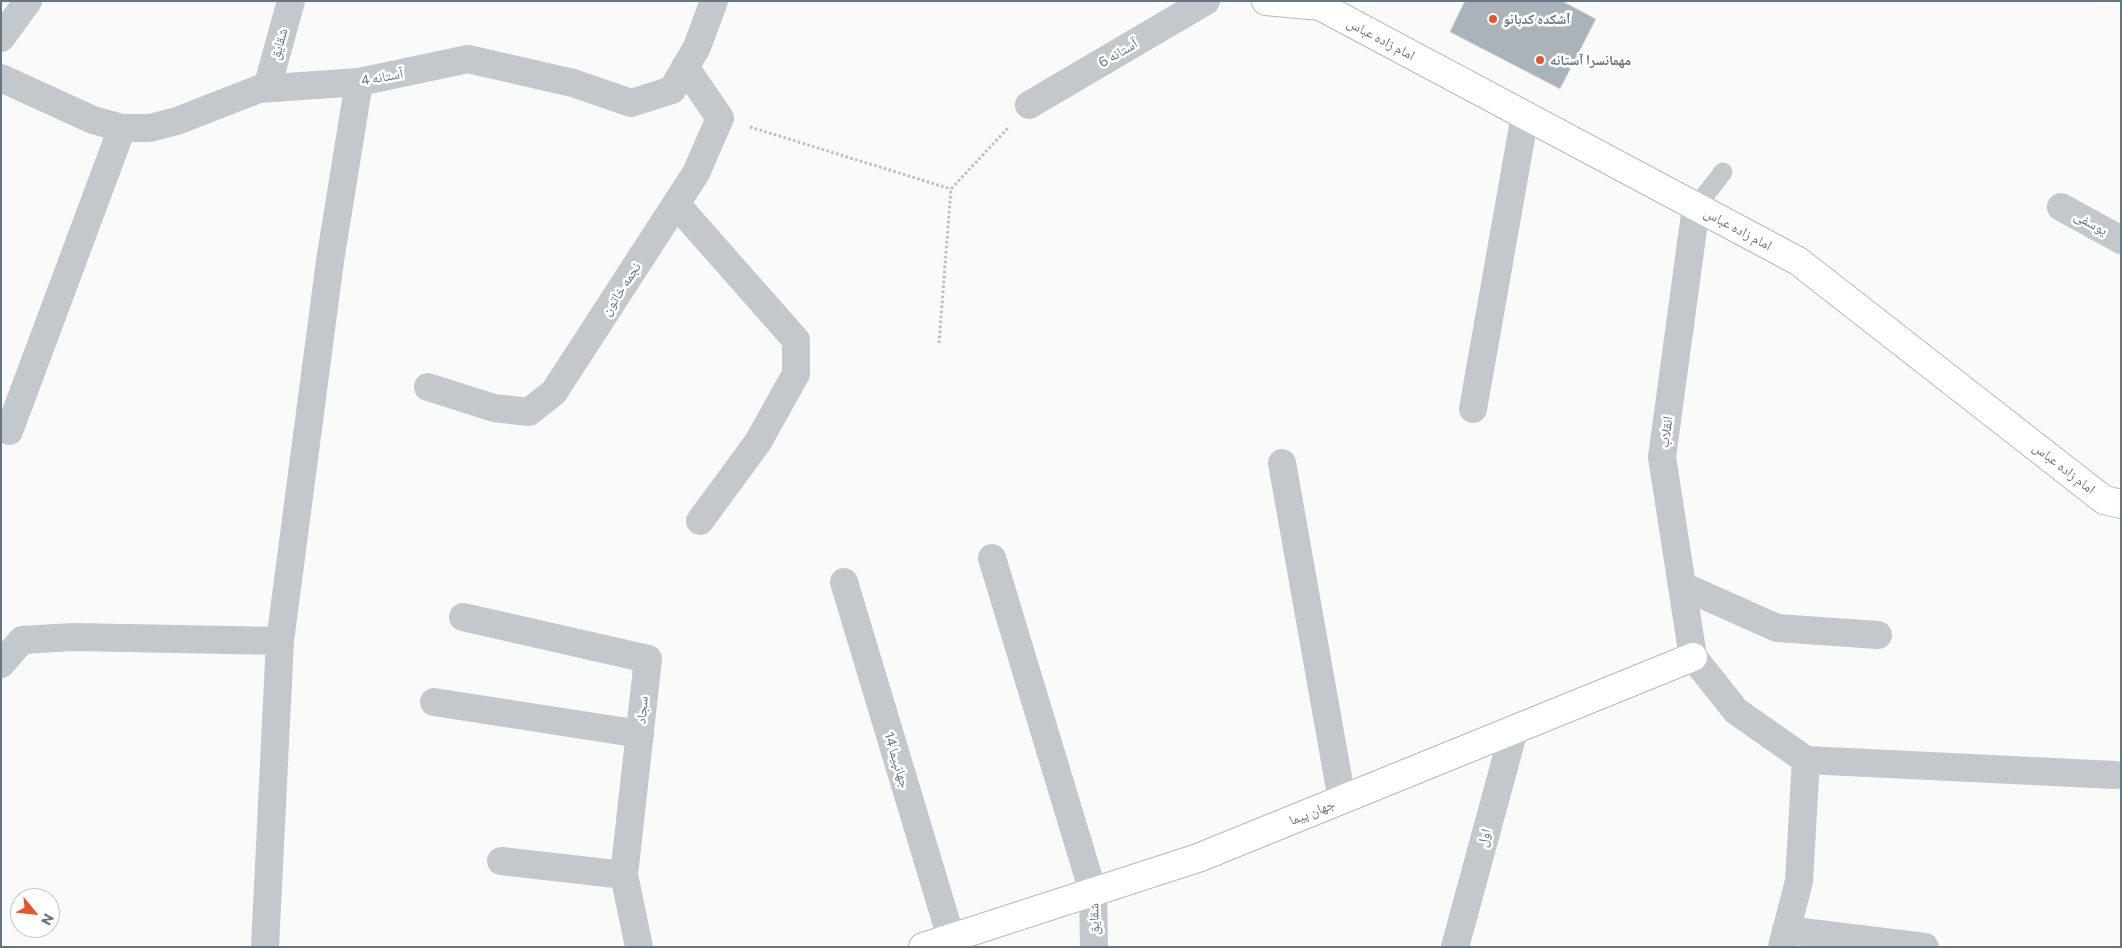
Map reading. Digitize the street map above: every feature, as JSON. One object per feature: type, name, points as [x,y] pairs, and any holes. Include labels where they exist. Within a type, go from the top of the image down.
[{"type":"street","points":[[1,38],[28,1]]},
{"type":"street","name":"شقایق","points":[[267,88],[291,1]]},
{"type":"street","name":"آستانه 4","points":[[1,78],[93,120],[122,128],[150,128],[177,121],[267,88],[359,82],[468,58],[574,83],[631,103],[672,90],[696,47],[714,1]]},
{"type":"street","name":"آستانه 6","points":[[1029,105],[1206,1]]},
{"type":"street","name":"امام زاده عباس","points":[[1266,1],[1316,4],[1798,261],[2104,500],[2121,504]]},
{"type":"street","points":[[685,67],[720,118]]},
{"type":"street","points":[[265,947],[280,641],[330,260],[359,82]]},
{"type":"street","points":[[1472,409],[1525,115]]},
{"type":"street","name":"نجمه خاتون","points":[[428,387],[494,408],[529,412],[554,392],[696,173],[720,118]]},
{"type":"street","points":[[9,431],[122,128]]},
{"type":"street","points":[[676,204],[796,340],[796,374],[758,442],[700,521]]},
{"type":"street","name":"انقلاب","points":[[1693,657],[1662,457],[1696,206]]},
{"type":"street","name":"یوسفی","points":[[2061,207],[2121,240]]},
{"type":"street","points":[[1282,463],[1342,800]]},
{"type":"street","name":"شقایق","points":[[992,558],[1093,892],[1094,947]]},
{"type":"street","name":"جهانپیما 14","points":[[844,582],[951,942]]},
{"type":"street","points":[[1683,586],[1777,628],[1878,635]]},
{"type":"street","name":"سجاد","points":[[464,617],[648,659],[624,875],[639,947]]},
{"type":"street","points":[[1,664],[22,640],[73,637],[280,641]]},
{"type":"street","points":[[1693,657],[1736,711],[1782,741],[1806,760],[2115,775]]},
{"type":"street","name":"جهان پیما","points":[[923,947],[951,942],[1093,892],[1198,858],[1693,657]]},
{"type":"street","points":[[434,702],[640,734]]},
{"type":"street","name":"اول","points":[[1455,947],[1514,730]]},
{"type":"street","points":[[1806,760],[1800,881],[1784,938],[1925,947]]},
{"type":"street","points":[[501,861],[624,875]]},
{"type":"lane","points":[[1696,206],[1723,172]]},
{"type":"path","points":[[939,343],[951,189],[1029,105]]},
{"type":"path","points":[[720,118],[951,189]]},
{"type":"building","name":"مهمانسرا آستانه","points":[[1465,1],[1562,1],[1596,19],[1560,89],[1450,32]]},
{"type":"place","name":"آشکده کدبانو","points":[[1493,19]]},
{"type":"place","name":"مهمانسرا آستانه","points":[[1540,60]]}]
